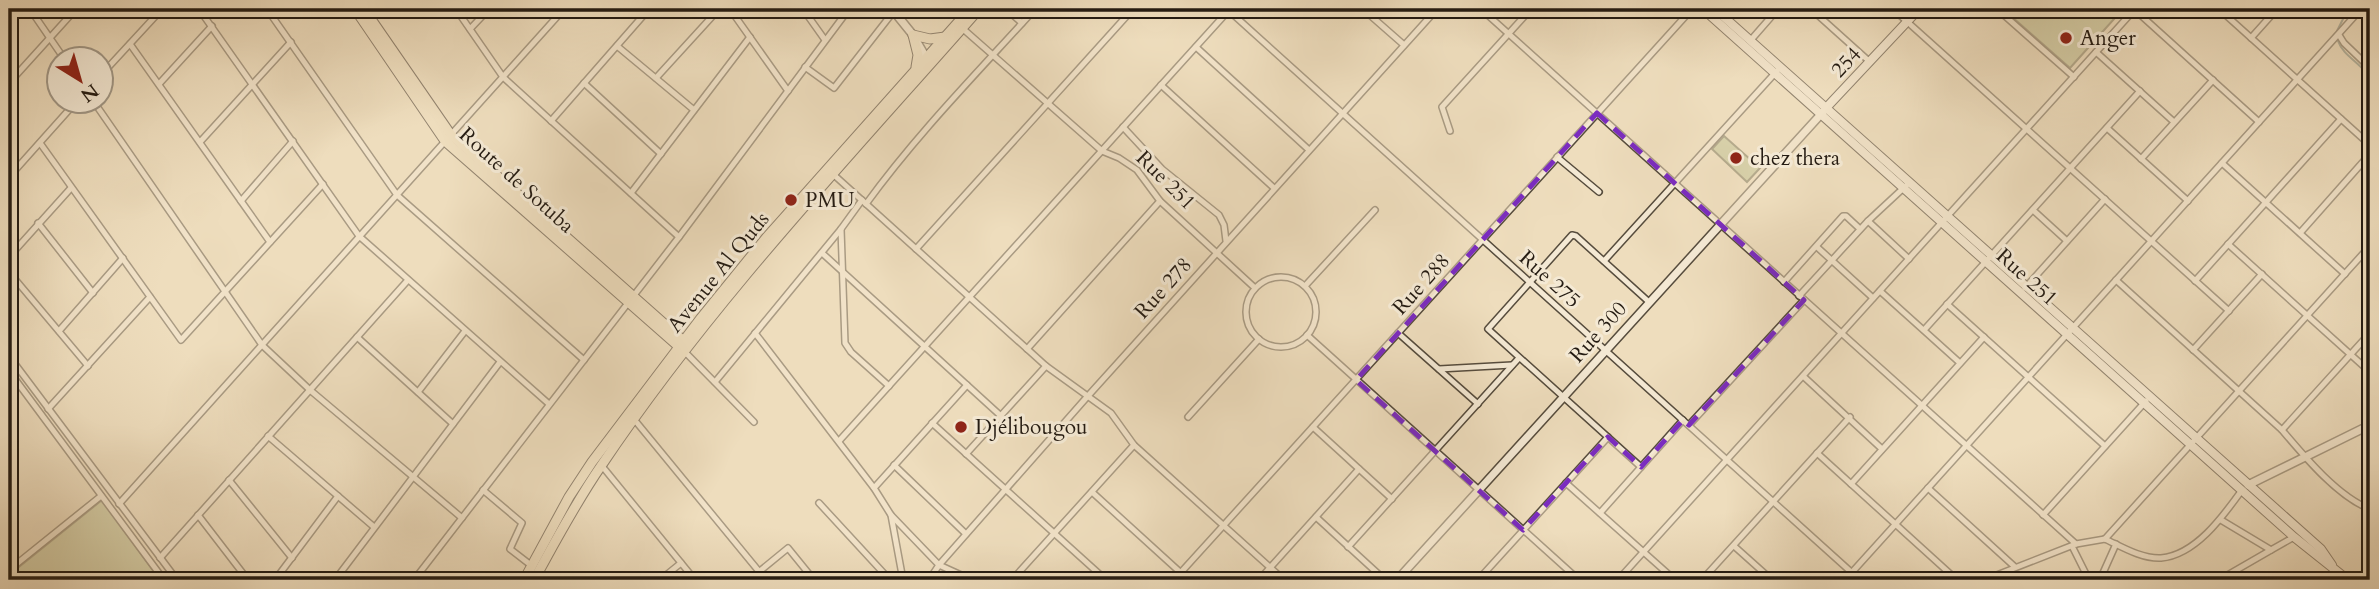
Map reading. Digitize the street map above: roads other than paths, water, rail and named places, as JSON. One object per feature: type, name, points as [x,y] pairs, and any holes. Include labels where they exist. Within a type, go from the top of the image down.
[{"type":"main road","name":"Route de Sotuba","points":[[355,9],[448,138],[684,346]]},
{"type":"main road","name":"Route de Sotuba","points":[[364,9],[448,138]]},
{"type":"main road","name":"Avenue Al Quds","points":[[684,346],[834,175],[928,61],[944,37],[970,9]]},
{"type":"main road","name":"Avenue Al Quds","points":[[524,580],[569,497],[766,238],[916,69],[928,61],[979,9]]},
{"type":"main road","name":"Rue 251","points":[[1703,9],[1748,43]]},
{"type":"main road","name":"Rue 251","points":[[1715,9],[1823,111],[1907,185],[1949,216],[1994,255],[2151,396],[2294,537],[2321,561],[2332,565]]},
{"type":"main road","name":"254","points":[[1823,111],[1919,9]]},
{"type":"main road","points":[[916,69],[918,55],[914,35],[930,39],[944,37]]},
{"type":"main road","name":"Rue 251","points":[[1907,185],[1942,223],[2066,335],[2144,404],[2194,441]]},
{"type":"main road","name":"Avenue Al Quds","points":[[534,580],[631,416]]},
{"type":"main road","name":"Rue 251","points":[[2245,488],[2320,549],[2348,580]]},
{"type":"street","points":[[30,9],[56,46]]},
{"type":"street","points":[[9,83],[76,9]]},
{"type":"street","points":[[116,59],[162,9]]},
{"type":"street","points":[[199,9],[359,236],[549,404]]},
{"type":"street","points":[[267,9],[397,195],[583,360]]},
{"type":"street","points":[[456,9],[503,77],[679,237]]},
{"type":"street","points":[[470,29],[489,9]]},
{"type":"street","points":[[119,504],[564,9]]},
{"type":"street","points":[[551,121],[649,9]]},
{"type":"street","points":[[656,78],[719,9]]},
{"type":"street","points":[[730,9],[788,91]]},
{"type":"street","points":[[414,580],[679,237],[849,9]]},
{"type":"street","points":[[1006,9],[1022,23]]},
{"type":"street","points":[[715,382],[897,162],[1035,9]]},
{"type":"street","points":[[916,249],[1133,9]]},
{"type":"street","points":[[839,441],[1229,9]]},
{"type":"street","name":"Rue 275","points":[[1229,9],[1860,580]]},
{"type":"street","points":[[1363,9],[1404,45]]},
{"type":"street","name":"Rue 278","points":[[929,580],[939,565],[1087,397],[1437,9]]},
{"type":"street","points":[[1481,9],[2043,515],[2074,545],[2089,580]]},
{"type":"street","points":[[1450,131],[1442,107],[1531,9]]},
{"type":"street","name":"Rue 288","points":[[1174,580],[1692,9]]},
{"type":"street","points":[[1748,43],[1778,9]]},
{"type":"street","points":[[1811,9],[1870,62]]},
{"type":"street","points":[[1893,9],[2229,311]]},
{"type":"street","points":[[1997,9],[2074,77]]},
{"type":"street","points":[[1618,580],[2135,9],[2259,122]]},
{"type":"street","points":[[2219,9],[2370,145]]},
{"type":"street","points":[[2251,38],[2277,9]]},
{"type":"street","points":[[805,10],[825,40]]},
{"type":"street","points":[[806,67],[834,89],[893,10],[914,35],[928,61]]},
{"type":"street","points":[[1844,580],[2359,10]]},
{"type":"street","points":[[159,84],[212,26]]},
{"type":"street","name":"Rue 251","points":[[962,28],[1102,151],[1137,170],[1160,201],[1255,288]]},
{"type":"street","points":[[2339,35],[2370,68]]},
{"type":"street","points":[[631,193],[750,37]]},
{"type":"street","points":[[200,142],[290,42]]},
{"type":"street","points":[[130,44],[270,242]]},
{"type":"street","points":[[617,46],[694,110]]},
{"type":"street","points":[[1196,47],[1309,150]]},
{"type":"street","points":[[2096,52],[2174,122]]},
{"type":"street","points":[[1604,261],[1778,70]]},
{"type":"street","points":[[2141,159],[2213,80]]},
{"type":"street","points":[[584,83],[661,154]]},
{"type":"street","points":[[1161,85],[1274,188]]},
{"type":"street","points":[[1924,330],[2140,91]]},
{"type":"street","name":"Rue 300","points":[[1397,580],[1823,111]]},
{"type":"street","points":[[9,177],[64,116]]},
{"type":"street","points":[[104,116],[262,345],[310,390],[462,518]]},
{"type":"street","points":[[2195,281],[2341,119]]},
{"type":"street","points":[[1123,127],[1161,169],[1219,215],[1224,225],[1226,241]]},
{"type":"street","points":[[2107,128],[2188,201]]},
{"type":"street","points":[[241,201],[293,141]]},
{"type":"street","points":[[40,143],[181,340],[323,184]]},
{"type":"street","points":[[2300,233],[2370,154]]},
{"type":"street","points":[[1558,157],[1599,192]]},
{"type":"street","points":[[2222,163],[2345,274]]},
{"type":"street","points":[[834,175],[1046,366],[1111,412],[1134,445],[1284,580]]},
{"type":"street","points":[[1689,425],[1860,229],[1907,185]]},
{"type":"street","points":[[9,257],[71,188]]},
{"type":"street","points":[[2020,293],[2105,199]]},
{"type":"street","points":[[1027,349],[1160,201]]},
{"type":"street","points":[[1305,286],[1375,210]]},
{"type":"street","points":[[2033,210],[2067,241]]},
{"type":"street","points":[[1784,282],[1843,216],[1860,229]]},
{"type":"street","points":[[1868,221],[1909,259]]},
{"type":"street","points":[[38,223],[93,293]]},
{"type":"street","points":[[841,229],[845,343],[851,352],[889,386]]},
{"type":"street","points":[[1641,467],[1488,329],[1574,235],[1649,302]]},
{"type":"street","points":[[2228,244],[2370,372]]},
{"type":"street","points":[[2105,539],[2370,246]]},
{"type":"street","points":[[1817,247],[1873,298]]},
{"type":"street","points":[[822,253],[1001,416]]},
{"type":"street","points":[[59,331],[123,258]]},
{"type":"street","points":[[9,272],[88,366]]},
{"type":"street","points":[[2193,350],[2262,274]]},
{"type":"street","points":[[1285,277],[1305,286],[1316,306],[1316,317],[1307,335],[1295,344],[1283,347],[1270,345],[1251,331],[1246,309],[1255,288],[1264,281],[1285,277]]},
{"type":"street","points":[[160,558],[408,280]]},
{"type":"street","points":[[2116,280],[2282,430],[2305,457],[2343,491],[2370,509]]},
{"type":"street","points":[[1880,290],[1960,363]]},
{"type":"street","points":[[48,409],[150,298]]},
{"type":"street","points":[[1947,304],[2105,446]]},
{"type":"street","points":[[418,392],[466,331]]},
{"type":"street","points":[[1398,332],[1478,404]]},
{"type":"street","points":[[755,333],[839,441],[891,515],[939,565],[972,580]]},
{"type":"street","points":[[2282,430],[2370,333]]},
{"type":"street","points":[[1307,335],[1579,580]]},
{"type":"street","points":[[356,337],[453,424]]},
{"type":"street","points":[[1851,484],[1984,337]]},
{"type":"street","points":[[1188,417],[1259,339]]},
{"type":"street","points":[[684,346],[754,422]]},
{"type":"street","points":[[9,356],[177,580]]},
{"type":"street","points":[[1348,547],[1520,358]]},
{"type":"street","points":[[335,580],[500,362]]},
{"type":"street","points":[[1439,369],[1513,365]]},
{"type":"street","points":[[966,454],[1046,366]]},
{"type":"street","points":[[9,372],[164,580]]},
{"type":"street","points":[[1804,376],[1882,449]]},
{"type":"street","points":[[874,488],[967,385]]},
{"type":"street","points":[[2043,515],[2151,396]]},
{"type":"street","points":[[631,416],[766,580]]},
{"type":"street","points":[[1702,580],[1850,417]]},
{"type":"street","points":[[1600,513],[1683,420]]},
{"type":"street","points":[[932,423],[1106,580]]},
{"type":"street","points":[[1984,580],[2074,545],[2105,539],[2136,553],[2159,558],[2174,555],[2194,543],[2221,520],[2245,488],[2370,425]]},
{"type":"street","points":[[1313,427],[1392,499]]},
{"type":"street","points":[[268,436],[374,527]]},
{"type":"street","points":[[1478,580],[1608,437]]},
{"type":"street","points":[[1012,580],[1134,445]]},
{"type":"street","points":[[1817,453],[1957,580]]},
{"type":"street","points":[[601,465],[695,580]]},
{"type":"street","points":[[894,465],[966,534]]},
{"type":"street","points":[[1259,580],[1359,469]]},
{"type":"street","points":[[229,480],[292,558]]},
{"type":"street","points":[[1566,483],[1675,580]]},
{"type":"street","points":[[1928,488],[2015,567]]},
{"type":"street","points":[[483,490],[522,523],[510,549],[531,566]]},
{"type":"street","points":[[1092,492],[1181,573]]},
{"type":"street","points":[[9,570],[101,496]]},
{"type":"street","points":[[275,580],[338,496]]},
{"type":"street","points":[[819,503],[890,580]]},
{"type":"street","points":[[198,515],[248,580]]},
{"type":"street","points":[[891,515],[903,580]]},
{"type":"street","points":[[1316,517],[1385,580]]},
{"type":"street","points":[[2221,520],[2271,550]]},
{"type":"street","points":[[2219,580],[2294,537]]},
{"type":"street","points":[[2097,580],[2116,544]]},
{"type":"street","points":[[1734,546],[1772,580]]},
{"type":"street","points":[[749,580],[788,548],[814,580]]},
{"type":"street","points":[[660,580],[681,563]]},
{"type":"waterway","points":[[2337,31],[2348,9]]},
{"type":"waterway","points":[[2338,41],[2345,52],[2364,70],[2370,81]]},
{"type":"place","name":"Anger","points":[[2066,38]]},
{"type":"place","name":"chez thera","points":[[1736,158]]},
{"type":"place","name":"PMU","points":[[791,200]]},
{"type":"place","name":"Djélibougou","points":[[961,427]]}]
